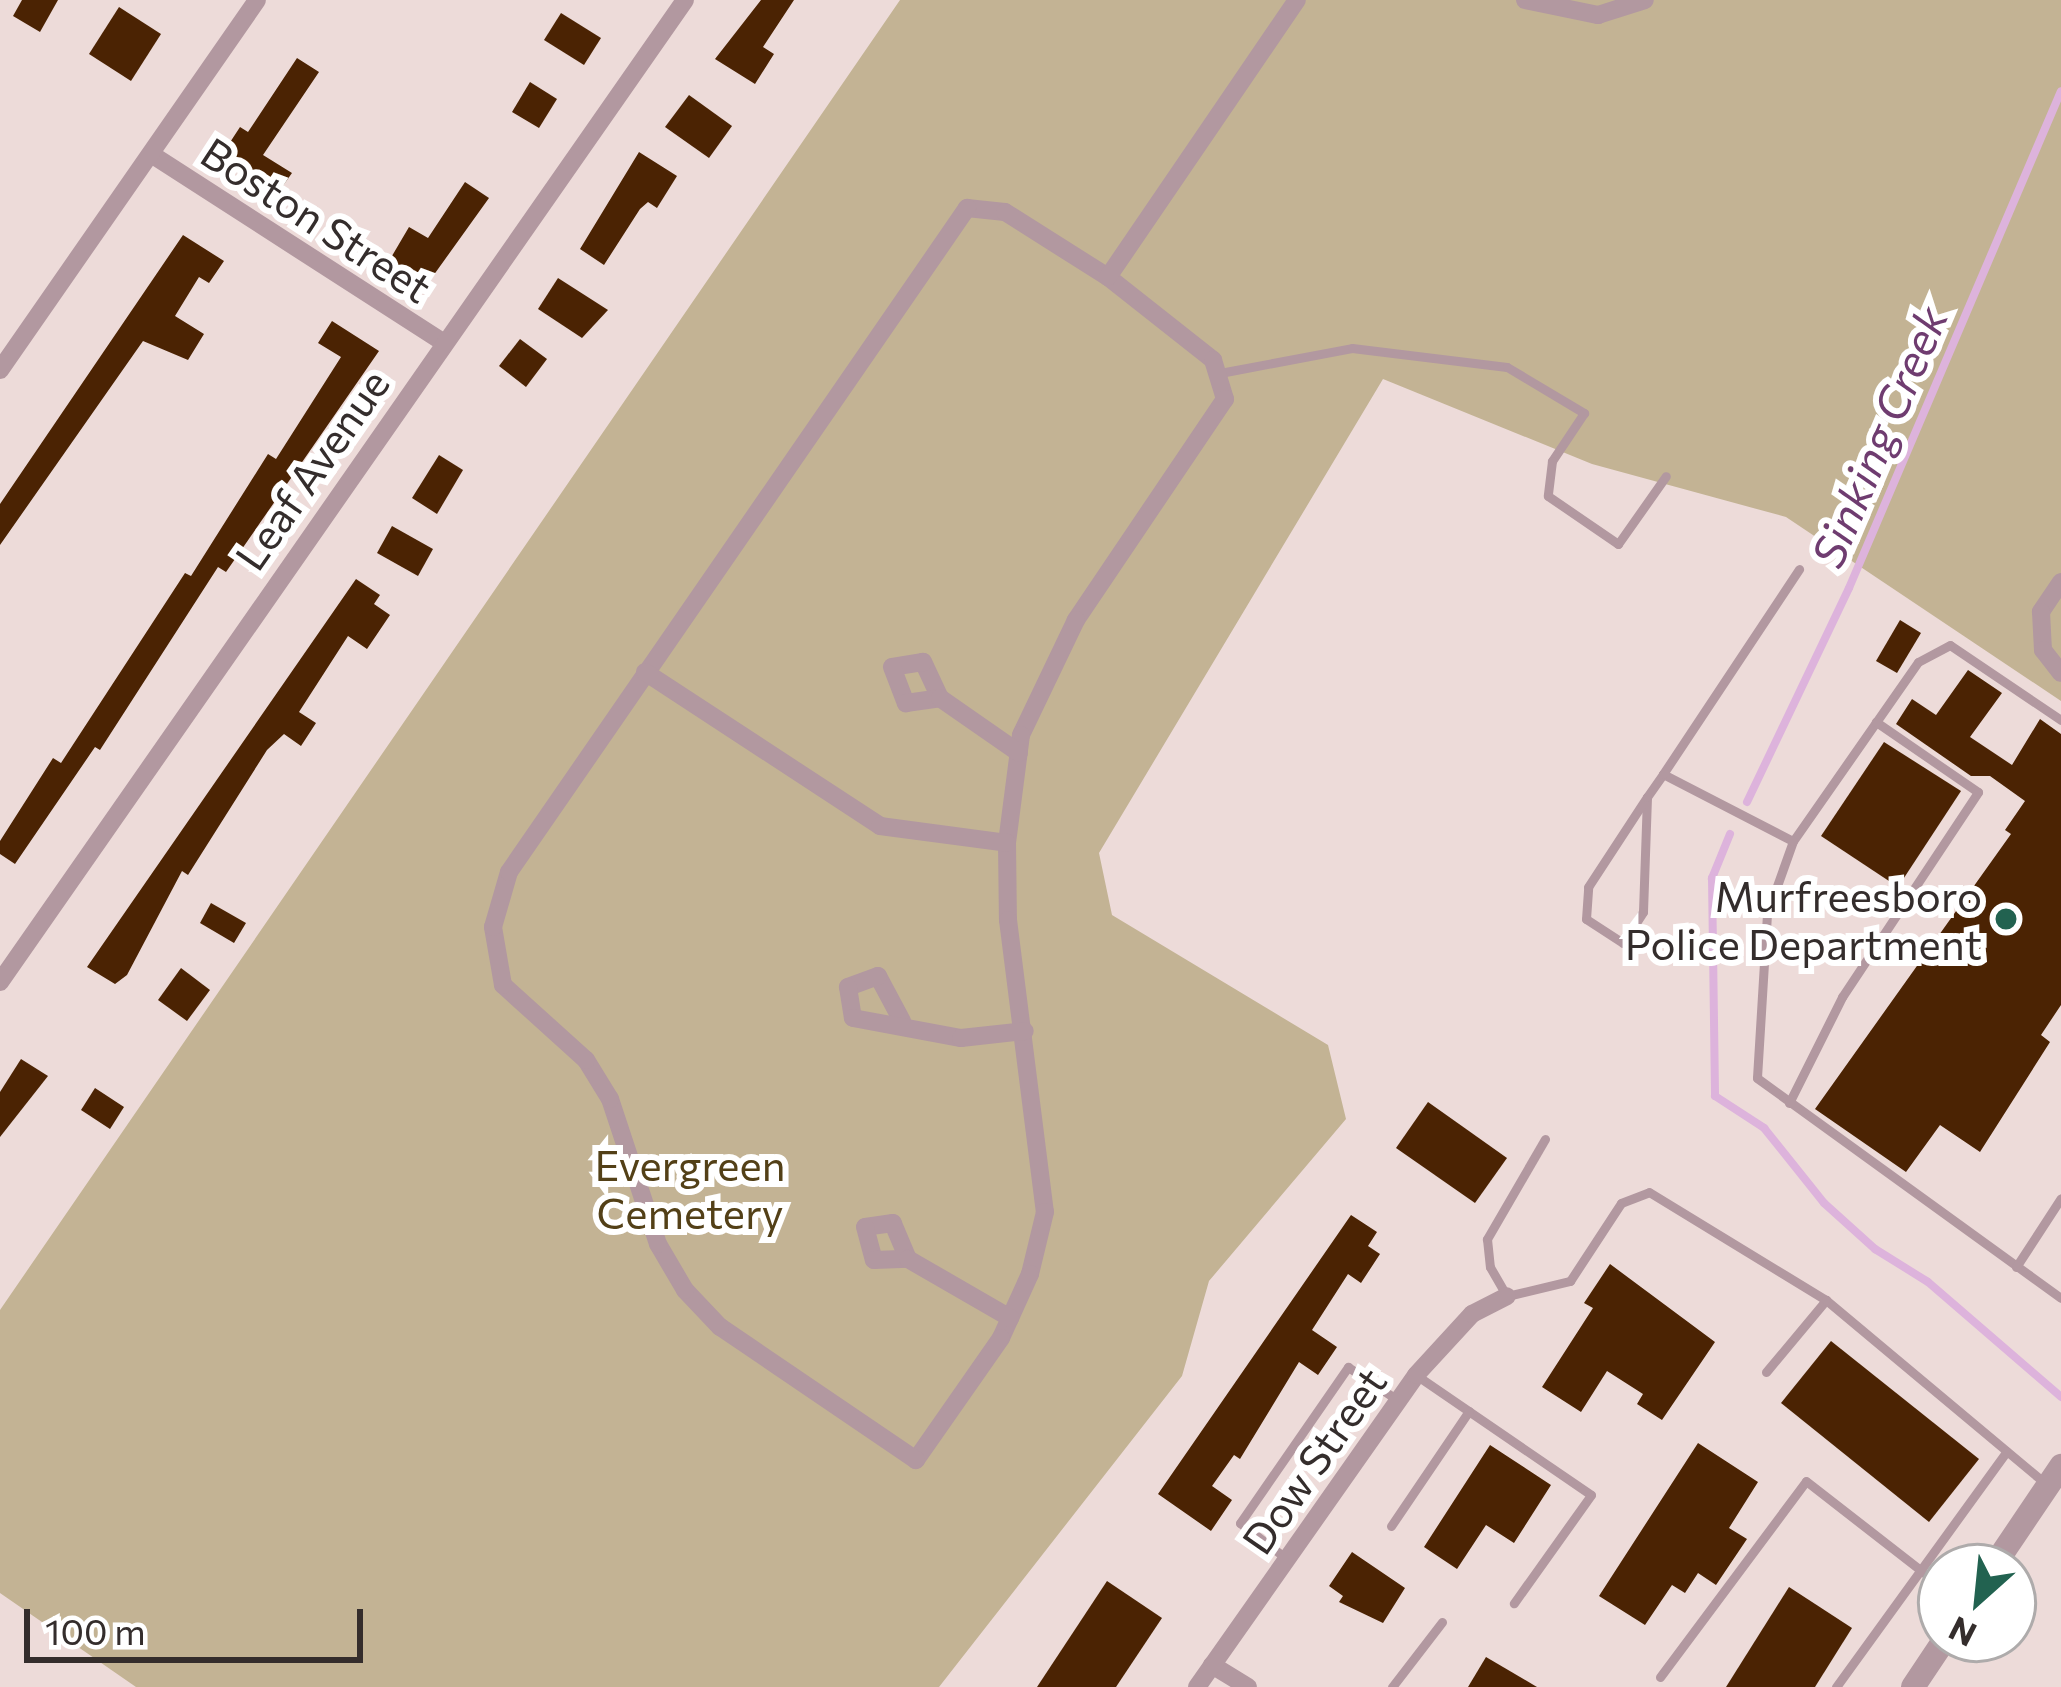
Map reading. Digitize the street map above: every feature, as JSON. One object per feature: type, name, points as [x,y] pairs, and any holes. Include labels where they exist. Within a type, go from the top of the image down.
[{"type":"street","points":[[0,370],[257,0]]},
{"type":"street","name":"Leaf Avenue","points":[[0,982],[685,0]]},
{"type":"street","points":[[1108,277],[1297,0]]},
{"type":"street","points":[[1525,0],[1598,15],[1645,0]]},
{"type":"street","name":"Boston Street","points":[[151,154],[444,343]]},
{"type":"street","points":[[967,208],[1005,212],[1108,277],[1220,373],[1225,399],[1076,620],[1045,674],[1019,753],[1007,843],[1008,920],[1045,1212],[1010,1318],[916,1460],[721,1327],[685,1290],[658,1244],[610,1099],[586,1060],[503,985],[493,927],[509,872],[967,208]]},
{"type":"street","points":[[2061,582],[2042,612],[2043,650],[2061,673]]},
{"type":"street","points":[[645,672],[880,826],[1007,843]]},
{"type":"street","points":[[940,698],[1019,753]]},
{"type":"street","points":[[902,1021],[961,1038],[1025,1030]]},
{"type":"street","points":[[908,1259],[1010,1318]]},
{"type":"street","name":"Dow Street","points":[[1197,1687],[1416,1375],[1472,1314],[1507,1295]]},
{"type":"street","points":[[2010,1543],[2055,1476]]},
{"type":"street","points":[[1212,1665],[1248,1687]]},
{"type":"lane","points":[[1220,373],[1352,348],[1507,367],[1584,412],[1552,461],[1548,496],[1618,544],[1666,476]]},
{"type":"lane","points":[[1647,797],[1643,912],[1623,943],[1586,919],[1582,907],[1647,797],[1798,569]]},
{"type":"lane","points":[[2061,720],[1950,645],[1918,662],[1793,841],[1767,914],[1757,1078],[2061,1298]]},
{"type":"lane","points":[[1789,1103],[1842,998],[1978,792],[1876,722]]},
{"type":"lane","points":[[1663,774],[1793,841]]},
{"type":"lane","points":[[1545,1139],[1487,1239],[1490,1267],[1507,1295],[1570,1282],[1621,1203],[1649,1192],[1826,1300],[2007,1451],[2055,1476]]},
{"type":"lane","points":[[2016,1268],[2056,1218],[2061,1198]]},
{"type":"lane","points":[[1766,1372],[1826,1300]]},
{"type":"lane","points":[[1287,1559],[1240,1523],[1348,1367],[1399,1401]]},
{"type":"lane","points":[[1416,1375],[1592,1495],[1514,1603]]},
{"type":"lane","points":[[1390,1526],[1469,1412]]},
{"type":"lane","points":[[1939,1543],[2007,1451]]},
{"type":"lane","points":[[1660,1677],[1806,1481],[1917,1567]]},
{"type":"lane","points":[[1836,1687],[1917,1573]]},
{"type":"lane","points":[[1392,1687],[1442,1622]]},
{"type":"green space","name":"Evergreen Cemetery","points":[[900,0],[2061,0],[2061,701],[1786,517],[1592,464],[1383,379],[1099,853],[1112,915],[1328,1045],[1346,1119],[1209,1281],[1182,1376],[939,1687],[136,1687],[0,1593],[0,1310]]},
{"type":"building","points":[[22,0],[58,0],[40,32],[13,16]]},
{"type":"building","points":[[761,0],[794,0],[763,47],[774,54],[755,84],[715,59]]},
{"type":"building","points":[[119,7],[161,34],[131,81],[89,54]]},
{"type":"building","points":[[561,13],[601,38],[584,65],[544,40]]},
{"type":"building","points":[[297,58],[319,72],[263,155],[292,173],[280,190],[223,153],[240,127],[248,132]]},
{"type":"building","points":[[530,82],[557,99],[539,128],[512,112]]},
{"type":"building","points":[[689,95],[732,126],[709,158],[665,127]]},
{"type":"building","points":[[639,152],[677,176],[657,208],[648,202],[640,209],[604,265],[580,249]]},
{"type":"building","points":[[465,182],[489,198],[428,283],[389,261],[409,227],[428,238]]},
{"type":"building","points":[[183,235],[224,261],[209,283],[199,277],[175,316],[204,334],[188,360],[143,341],[0,545],[0,504]]},
{"type":"building","points":[[558,278],[608,310],[582,338],[538,309]]},
{"type":"building","points":[[332,321],[379,351],[226,572],[218,567],[100,750],[95,747],[15,864],[0,854],[0,841],[53,758],[61,763],[185,573],[191,576],[268,454],[276,459],[341,357],[318,343]]},
{"type":"building","points":[[520,339],[547,359],[526,387],[499,366]]},
{"type":"building","points":[[439,455],[463,470],[437,514],[412,498]]},
{"type":"building","points":[[392,526],[433,549],[418,576],[377,553]]},
{"type":"building","points":[[356,579],[380,595],[374,604],[390,615],[367,649],[348,636],[299,712],[316,723],[301,746],[284,734],[267,750],[188,875],[182,871],[127,975],[115,984],[87,967]]},
{"type":"building","points":[[1900,620],[1921,633],[1897,673],[1876,661]]},
{"type":"building","name":"Murfreesboro Police Department","points":[[1968,670],[2002,693],[1970,737],[2012,765],[2040,719],[2061,734],[2061,1005],[2041,1035],[2050,1042],[1980,1152],[1940,1125],[1906,1172],[1815,1109],[2011,834],[2005,830],[2025,801],[1990,776],[1971,776],[1896,724],[1912,699],[1936,715]]},
{"type":"building","points":[[1884,742],[1961,791],[1898,887],[1821,836]]},
{"type":"building","points":[[211,903],[246,923],[234,943],[200,923]]},
{"type":"building","points":[[181,968],[210,990],[187,1021],[158,1000]]},
{"type":"building","points":[[21,1059],[48,1076],[0,1137],[0,1092]]},
{"type":"building","points":[[95,1088],[124,1107],[110,1129],[81,1110]]},
{"type":"building","points":[[1428,1102],[1507,1158],[1475,1203],[1396,1148]]},
{"type":"building","points":[[1351,1215],[1377,1232],[1368,1246],[1380,1254],[1361,1283],[1348,1274],[1312,1330],[1337,1347],[1318,1375],[1299,1362],[1240,1459],[1234,1455],[1212,1486],[1232,1500],[1211,1531],[1158,1494]]},
{"type":"building","points":[[1610,1264],[1715,1342],[1662,1420],[1637,1404],[1643,1394],[1607,1371],[1581,1412],[1542,1387],[1593,1308],[1584,1303]]},
{"type":"building","points":[[1831,1341],[1979,1459],[1929,1522],[1781,1403]]},
{"type":"building","points":[[1698,1443],[1758,1482],[1729,1528],[1747,1539],[1716,1585],[1698,1573],[1685,1593],[1672,1585],[1645,1625],[1599,1596]]},
{"type":"building","points":[[1490,1445],[1551,1485],[1514,1543],[1486,1525],[1457,1569],[1424,1547]]},
{"type":"building","points":[[1352,1552],[1405,1588],[1383,1623],[1339,1602],[1343,1596],[1329,1586]]},
{"type":"building","points":[[1107,1581],[1162,1618],[1116,1687],[1037,1687]]},
{"type":"building","points":[[1789,1587],[1852,1628],[1815,1687],[1726,1687]]},
{"type":"building","points":[[1486,1657],[1537,1687],[1468,1687]]},
{"type":"waterway","name":"Sinking Creek","points":[[1747,802],[1849,588],[2061,91]]},
{"type":"waterway","name":"Sinking Creek","points":[[1730,834],[1712,878],[1715,1096],[1764,1128],[1824,1203],[1875,1249],[1928,1282],[2061,1397]]},
{"type":"place","name":"Murfreesboro Police Department","points":[[2006,919]]}]
